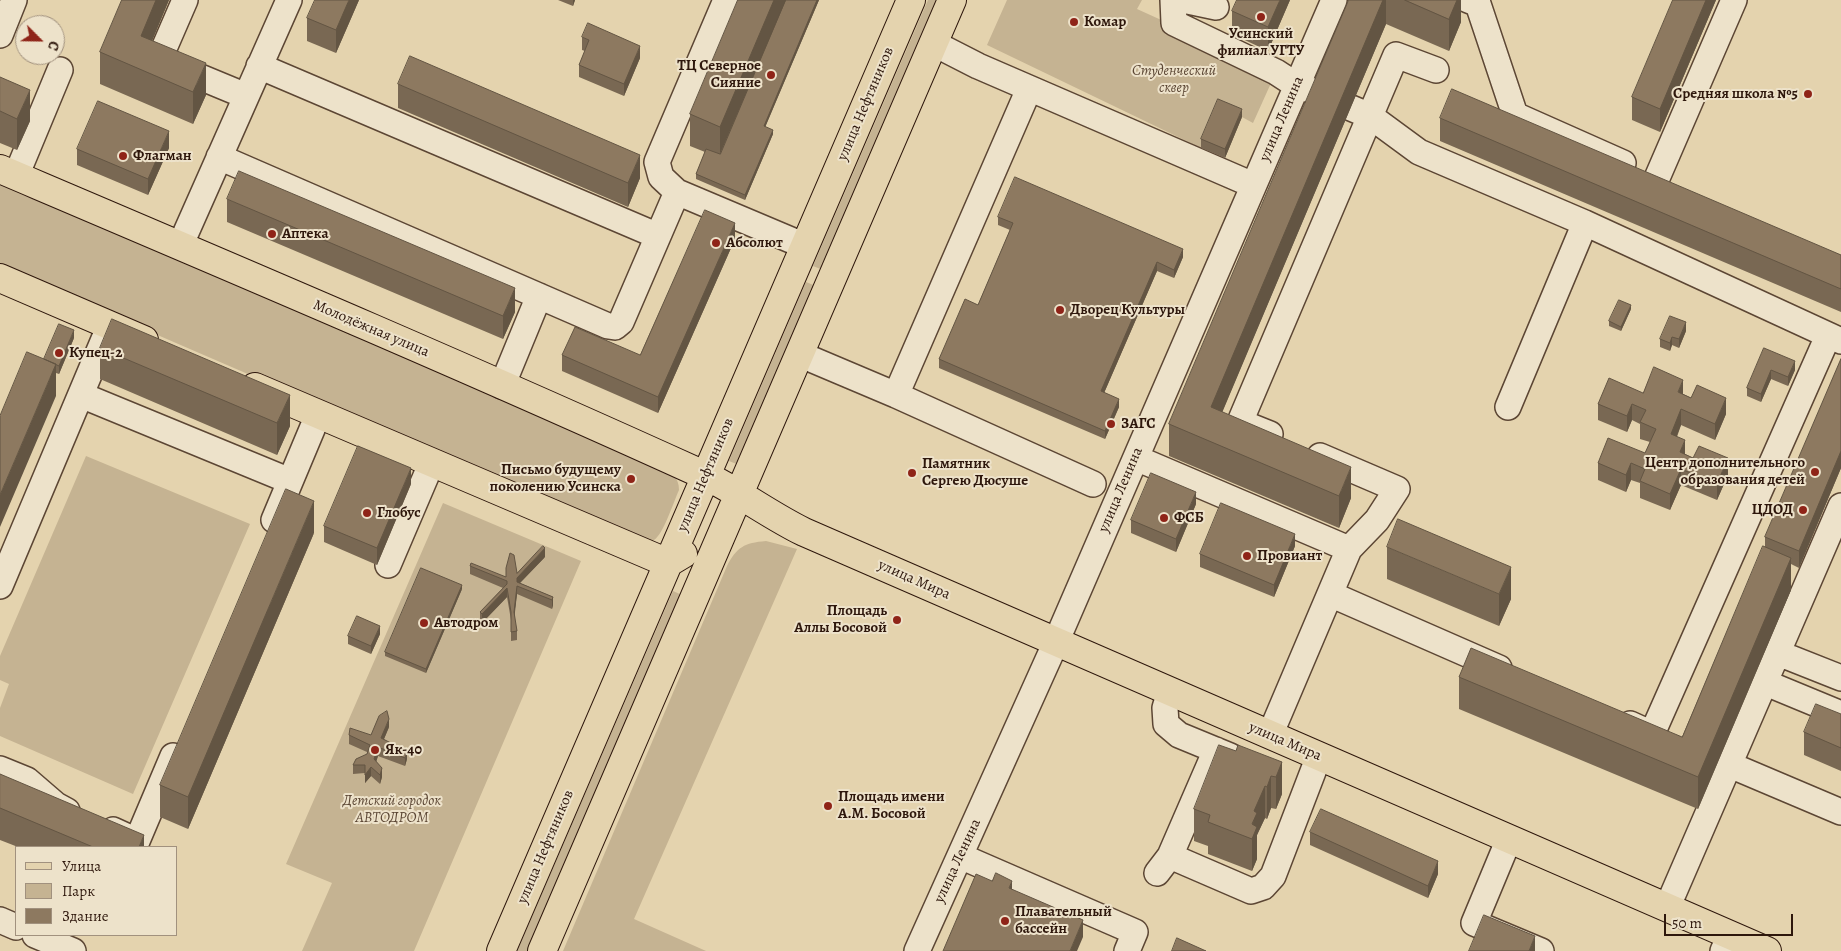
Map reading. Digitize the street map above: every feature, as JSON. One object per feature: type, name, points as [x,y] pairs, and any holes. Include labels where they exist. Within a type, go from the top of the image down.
[{"type":"main road","name":"улица Нефтяников","points":[[502,951],[911,0]]},
{"type":"main road","points":[[542,951],[952,0]]},
{"type":"main road","name":"Молодёжная улица","points":[[8,172],[706,476],[739,495]]},
{"type":"main road","points":[[801,256],[830,282]]},
{"type":"main road","points":[[0,278],[165,348]]},
{"type":"main road","points":[[228,376],[668,564],[726,524]]},
{"type":"main road","name":"улица Мира","points":[[739,495],[785,523],[804,532],[1667,908],[1727,943],[1767,951]]},
{"type":"main road","name":"улица Мира","points":[[726,524],[763,523],[804,532]]},
{"type":"street","points":[[0,35],[14,0]]},
{"type":"street","points":[[185,0],[159,60],[246,96]]},
{"type":"street","points":[[180,246],[289,0]]},
{"type":"street","points":[[726,0],[657,162],[661,177],[677,192],[801,256]]},
{"type":"street","points":[[1173,0],[1174,23],[1276,72],[1296,86],[1322,96]]},
{"type":"street","points":[[1183,0],[1216,7]]},
{"type":"street","name":"улица Ленина","points":[[917,951],[1056,642],[1136,458],[1200,337],[1253,185],[1334,0]]},
{"type":"street","points":[[1468,0],[1478,4],[1515,115],[1666,182],[1734,0]]},
{"type":"street","points":[[933,44],[1029,89],[1253,185]]},
{"type":"street","points":[[1270,735],[1349,549],[1386,523],[1396,489],[1240,422],[1255,360],[1361,112],[1396,55],[1436,70]]},
{"type":"street","points":[[259,66],[658,236]]},
{"type":"street","points":[[8,172],[40,117],[60,70]]},
{"type":"street","points":[[896,395],[1029,89]]},
{"type":"street","points":[[16,107],[40,117]]},
{"type":"street","points":[[1361,112],[1419,152],[1585,223],[1835,339],[1744,555],[1652,734],[1607,714]]},
{"type":"street","points":[[219,157],[608,326],[615,327],[621,322],[677,192]]},
{"type":"street","points":[[1508,407],[1585,223]]},
{"type":"street","points":[[502,386],[539,296]]},
{"type":"street","points":[[0,586],[110,325]]},
{"type":"street","points":[[799,354],[896,395],[1093,484]]},
{"type":"street","points":[[81,395],[290,481]]},
{"type":"street","points":[[264,544],[318,415]]},
{"type":"street","points":[[1136,458],[1349,549]]},
{"type":"street","points":[[388,564],[432,462]]},
{"type":"street","points":[[1667,908],[1778,653],[1799,577],[1841,506]]},
{"type":"street","points":[[1330,594],[1518,676]]},
{"type":"street","points":[[1778,653],[1841,678]]},
{"type":"street","points":[[1766,682],[1841,714]]},
{"type":"street","points":[[1170,691],[1164,708],[1166,724],[1179,735],[1249,764]]},
{"type":"street","points":[[0,769],[27,780],[56,805],[137,841],[183,733]]},
{"type":"street","points":[[1216,750],[1164,865],[1251,891],[1263,887],[1273,876],[1319,756]]},
{"type":"street","points":[[1730,764],[1841,812]]},
{"type":"street","points":[[1509,839],[1474,923],[1541,951]]},
{"type":"street","points":[[960,856],[1135,932],[1128,951]]},
{"type":"street","points":[[0,920],[15,927]]},
{"type":"street","points":[[37,936],[73,951]]},
{"type":"green space","points":[[928,0],[939,0],[823,270],[813,266]]},
{"type":"green space","name":"Студенческий сквер","points":[[1007,0],[1142,0],[1137,9],[1276,72],[1253,123],[1242,117],[1201,148],[987,45]]},
{"type":"green space","points":[[0,182],[661,466],[672,474],[679,486],[665,525],[654,540],[630,539],[0,267]]},
{"type":"green space","points":[[806,282],[816,286],[739,465],[729,461]]},
{"type":"green space","points":[[86,456],[250,524],[133,794],[0,736],[0,708],[9,684],[0,680],[0,656]]},
{"type":"green space","name":"Детский городок АВТОДРОМ","points":[[443,503],[581,561],[414,951],[302,951],[332,883],[286,864]]},
{"type":"green space","points":[[766,541],[797,549],[634,919],[706,951],[563,951],[727,566],[734,554],[742,547]]},
{"type":"green space","points":[[673,591],[682,595],[529,951],[517,951]]},
{"type":"building","points":[[122,0],[156,0],[141,36],[206,63],[193,92],[100,52]]},
{"type":"building","points":[[315,0],[349,0],[336,30],[307,18]]},
{"type":"building","points":[[738,0],[774,0],[720,127],[690,114]]},
{"type":"building","name":"ТЦ Северное Сияние","points":[[786,0],[817,0],[764,126],[773,130],[745,195],[696,174],[706,149],[720,154]]},
{"type":"building","points":[[1237,0],[1280,0],[1268,27],[1232,11]]},
{"type":"building","points":[[1349,0],[1383,0],[1211,407],[1351,467],[1339,496],[1169,424]]},
{"type":"building","points":[[1405,0],[1457,0],[1449,19]]},
{"type":"building","points":[[1673,0],[1706,0],[1660,109],[1632,97]]},
{"type":"building","points":[[588,23],[640,46],[624,84],[579,65],[589,40],[582,37]]},
{"type":"building","points":[[410,56],[640,155],[628,183],[398,84]]},
{"type":"building","points":[[0,77],[30,90],[17,119],[0,111]]},
{"type":"building","points":[[1452,89],[1841,255],[1841,289],[1440,118]]},
{"type":"building","points":[[1218,99],[1242,109],[1225,149],[1201,139]]},
{"type":"building","name":"Флагман","points":[[98,101],[169,131],[148,179],[77,149]]},
{"type":"building","points":[[239,171],[515,288],[503,316],[227,199]]},
{"type":"building","name":"Дворец Культуры","points":[[1015,177],[1183,249],[1174,270],[1157,262],[1101,391],[1119,399],[1105,431],[939,359],[965,299],[978,305],[1013,223],[998,217]]},
{"type":"building","points":[[705,210],[735,223],[658,397],[562,355],[575,327],[640,355]]},
{"type":"building","points":[[1619,300],[1631,305],[1621,327],[1609,321]]},
{"type":"building","points":[[1670,316],[1686,322],[1679,339],[1672,337],[1670,343],[1660,339]]},
{"type":"building","points":[[112,319],[290,395],[277,423],[100,348]]},
{"type":"building","name":"Купец-2","points":[[59,324],[74,330],[59,366],[44,359]]},
{"type":"building","points":[[1764,348],[1795,361],[1788,377],[1771,370],[1761,394],[1747,388]]},
{"type":"building","points":[[27,352],[56,364],[0,495],[0,416]]},
{"type":"building","name":"ЦДОД","points":[[1841,359],[1841,451],[1799,551],[1765,537]]},
{"type":"building","points":[[1654,367],[1683,380],[1678,392],[1691,398],[1697,385],[1726,398],[1715,424],[1681,409],[1671,434],[1685,440],[1680,452],[1693,458],[1699,446],[1728,458],[1717,484],[1681,469],[1670,494],[1640,481],[1645,469],[1631,463],[1626,475],[1598,463],[1608,438],[1645,453],[1656,429],[1640,422],[1646,410],[1632,404],[1627,416],[1598,404],[1609,378],[1643,393]]},
{"type":"building","name":"Глобус","points":[[358,446],[411,468],[377,548],[324,526]]},
{"type":"building","name":"ФСБ","points":[[1151,473],[1196,492],[1176,539],[1131,520]]},
{"type":"building","points":[[286,489],[314,501],[188,797],[160,785]]},
{"type":"building","name":"Провиант","points":[[1221,503],[1295,534],[1274,585],[1200,554]]},
{"type":"building","points":[[1398,519],[1511,567],[1499,594],[1387,547]]},
{"type":"building","points":[[543,546],[545,548],[517,578],[517,582],[553,597],[552,600],[517,586],[514,612],[517,631],[511,632],[511,612],[507,588],[482,614],[480,612],[507,584],[507,581],[470,566],[471,563],[506,577],[510,553],[514,555],[517,573]]},
{"type":"building","points":[[1763,546],[1791,558],[1698,777],[1459,677],[1471,648],[1682,737]]},
{"type":"building","name":"Автодром","points":[[421,568],[462,585],[426,669],[385,652]]},
{"type":"building","points":[[357,616],[380,626],[371,646],[348,636]]},
{"type":"building","points":[[1816,704],[1841,714],[1841,748],[1804,732]]},
{"type":"building","points":[[387,711],[389,719],[381,738],[407,751],[405,758],[378,747],[374,759],[382,768],[380,775],[371,767],[365,775],[365,765],[353,765],[356,759],[367,754],[370,745],[349,735],[350,728],[371,735],[379,716]]},
{"type":"building","points":[[1219,745],[1236,751],[1238,745],[1282,762],[1276,777],[1271,776],[1267,787],[1265,786],[1254,811],[1257,813],[1252,824],[1257,827],[1252,839],[1208,822],[1210,815],[1194,809]]},
{"type":"building","points":[[0,774],[144,835],[139,846],[91,846],[0,808]]},
{"type":"building","points":[[1321,809],[1438,861],[1428,886],[1310,832]]},
{"type":"building","name":"Плавательный бассейн","points":[[996,873],[1012,881],[1009,888],[1083,920],[1070,951],[943,951],[976,874],[992,881]]},
{"type":"building","points":[[1484,915],[1535,936],[1529,951],[1469,951]]},
{"type":"building","points":[[1177,938],[1206,951],[1172,951]]},
{"type":"place","name":"Усинский филиал УГТУ","points":[[1261,17]]},
{"type":"place","name":"Комар","points":[[1074,22]]},
{"type":"place","name":"ТЦ Северное Сияние","points":[[771,75]]},
{"type":"place","name":"Средняя школа №5","points":[[1808,94]]},
{"type":"place","name":"Флагман","points":[[123,156]]},
{"type":"place","name":"Аптека","points":[[272,234]]},
{"type":"place","name":"Абсолют","points":[[716,243]]},
{"type":"place","name":"Дворец Культуры","points":[[1060,310]]},
{"type":"place","name":"Купец-2","points":[[59,353]]},
{"type":"place","name":"ЗАГС","points":[[1111,424]]},
{"type":"place","name":"Центр дополнительного образования детей","points":[[1815,472]]},
{"type":"place","name":"Памятник Сергею Дюсуше","points":[[912,473]]},
{"type":"place","name":"Письмо будущему поколению Усинска","points":[[631,479]]},
{"type":"place","name":"ЦДОД","points":[[1803,510]]},
{"type":"place","name":"Глобус","points":[[367,513]]},
{"type":"place","name":"ФСБ","points":[[1164,518]]},
{"type":"place","name":"Провиант","points":[[1247,556]]},
{"type":"place","name":"Площадь Аллы Босовой","points":[[897,620]]},
{"type":"place","name":"Автодром","points":[[424,623]]},
{"type":"place","name":"Як-40","points":[[375,750]]},
{"type":"place","name":"Площадь имени А.М. Босовой","points":[[828,806]]},
{"type":"place","name":"Плавательный бассейн","points":[[1005,921]]}]
